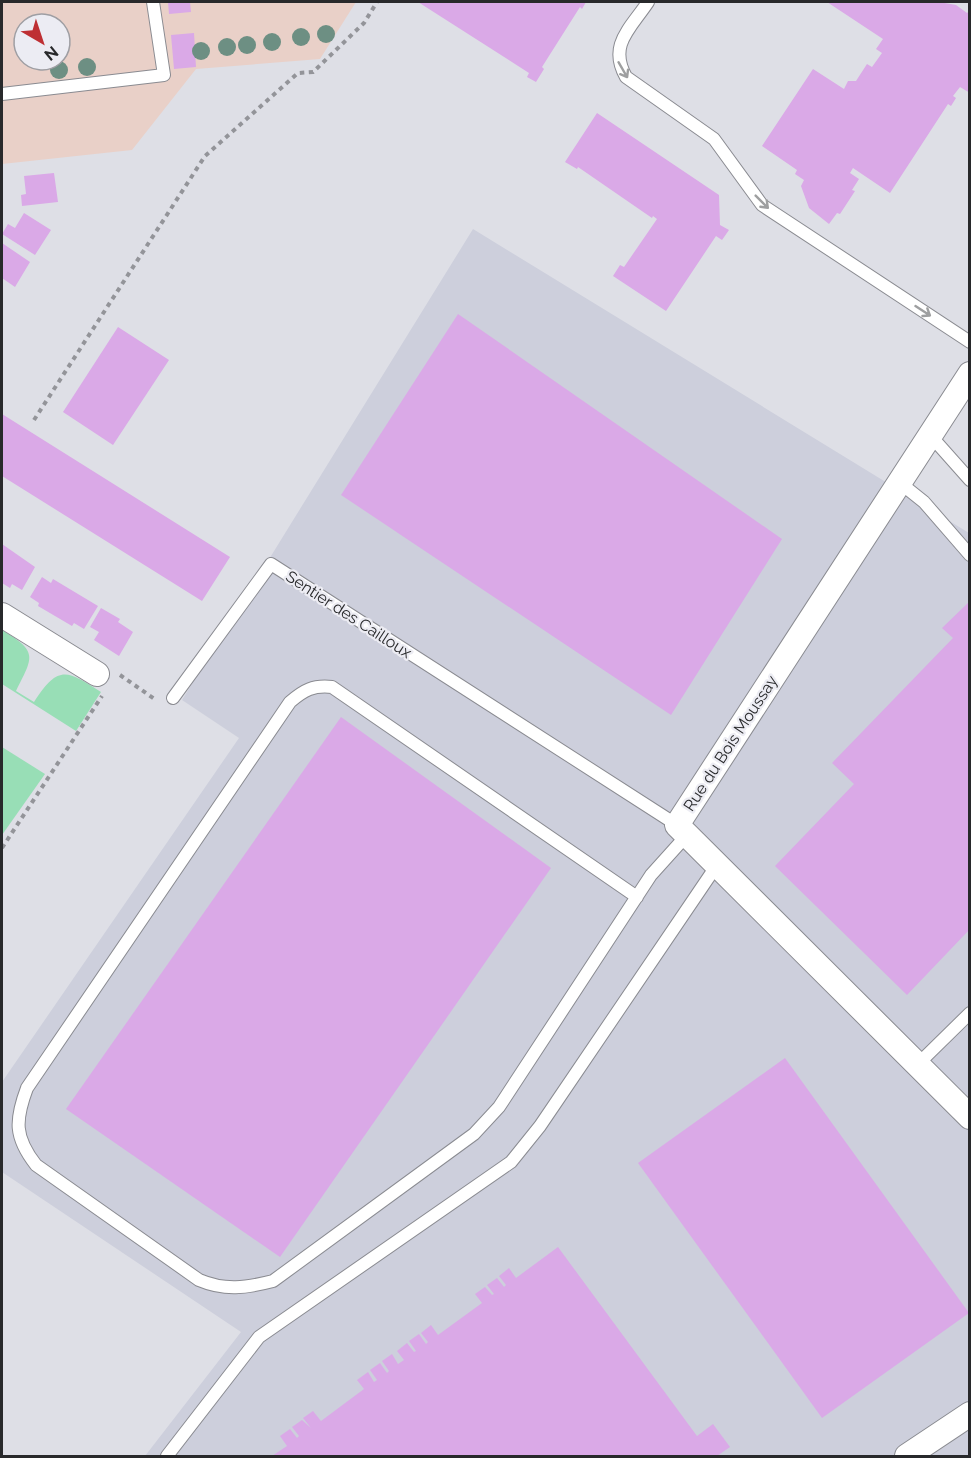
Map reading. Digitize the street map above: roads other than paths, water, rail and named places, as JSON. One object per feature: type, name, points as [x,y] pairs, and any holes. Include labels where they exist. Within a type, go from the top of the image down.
[{"type":"street","name":"Rue du Bois Moussay","points":[[969,374],[682,830],[969,1117]]},
{"type":"street","points":[[2,615],[104,683]]},
{"type":"street","points":[[907,1456],[969,1413]]},
{"type":"lane","points":[[2,94],[164,75],[153,2]]},
{"type":"lane","points":[[648,2],[617,48],[618,63],[626,77],[714,139],[762,205],[969,342]]},
{"type":"lane","points":[[930,435],[969,480]]},
{"type":"lane","points":[[899,482],[924,502],[969,555]]},
{"type":"lane","name":"Sentier des Cailloux","points":[[173,698],[271,564],[682,830]]},
{"type":"lane","points":[[637,897],[332,687],[318,686],[303,690],[290,702],[27,1088],[17,1120],[26,1152],[36,1165],[199,1280],[216,1287],[242,1289],[273,1281],[474,1134],[499,1107],[682,830]]},
{"type":"lane","points":[[167,1456],[259,1337],[511,1162],[540,1126],[717,865]]},
{"type":"lane","points":[[917,1065],[969,1013]]}]
